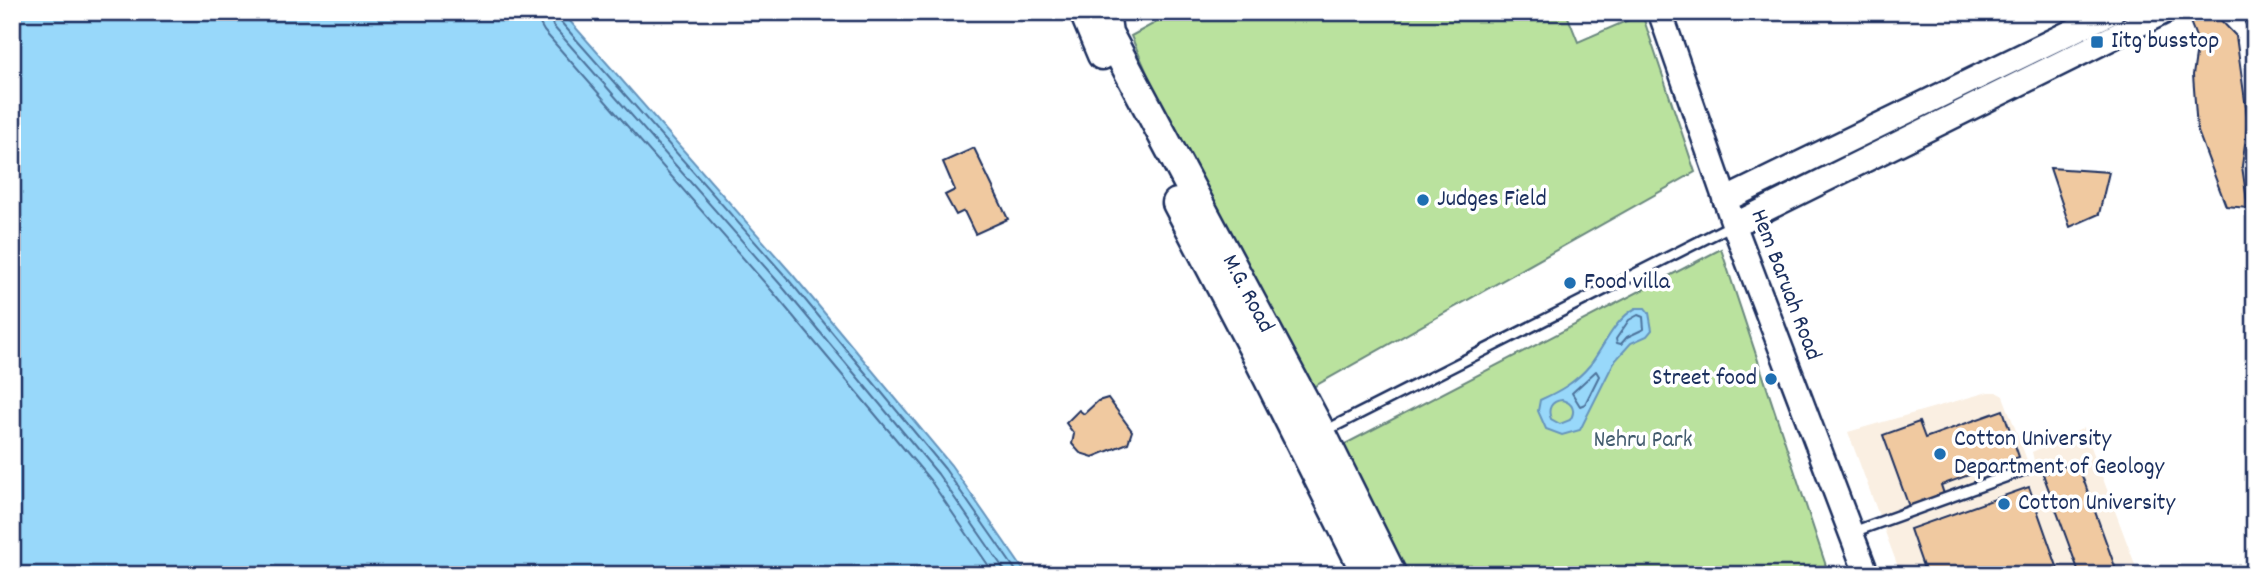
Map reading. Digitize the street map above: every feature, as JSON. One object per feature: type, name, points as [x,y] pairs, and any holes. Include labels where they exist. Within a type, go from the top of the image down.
[{"type":"main road","name":"M.G. Road","points":[[1100,13],[1108,33],[1321,432],[1392,575]]},
{"type":"main road","points":[[1100,13],[1121,94],[1367,575]]},
{"type":"street","name":"Hem Baruah Road","points":[[1660,12],[1734,225],[1867,575]]},
{"type":"street","points":[[1725,200],[2112,12]]},
{"type":"street","points":[[1734,225],[2164,12]]},
{"type":"street","points":[[2254,12],[2255,19]]},
{"type":"lane","points":[[1321,432],[1734,225]]},
{"type":"lane","points":[[1851,533],[2027,469]]},
{"type":"shaded area","points":[[1988,392],[2003,396],[2033,476],[2037,473],[2032,452],[2084,428],[2139,575],[1901,575],[1848,432]]},
{"type":"green space","name":"Judges Field","points":[[1175,12],[1566,12],[1578,42],[1642,14],[1695,172],[1297,396],[1214,228],[1131,36]]},
{"type":"green space","name":"Nehru Park","points":[[1721,249],[1829,575],[1383,575],[1320,457]]},
{"type":"water","points":[[12,12],[562,12],[792,274],[951,465],[1027,575],[12,575]]},
{"type":"water","points":[[1636,308],[1645,308],[1649,313],[1652,330],[1647,336],[1631,343],[1614,362],[1580,430],[1562,435],[1546,429],[1538,411],[1540,400],[1567,386],[1585,371],[1628,313]],"holes":[[[1566,401],[1571,405],[1573,414],[1570,420],[1560,424],[1551,419],[1550,409],[1555,402]]]},
{"type":"building","points":[[2213,12],[2236,36],[2248,122],[2242,166],[2248,208],[2226,206],[2197,129],[2193,75],[2198,42],[2187,14]]},
{"type":"building","points":[[974,148],[1008,219],[975,234],[964,211],[956,215],[945,195],[955,190],[943,162]]},
{"type":"building","points":[[2050,168],[2109,172],[2099,214],[2070,227]]},
{"type":"building","points":[[1108,398],[1132,431],[1128,443],[1093,457],[1080,453],[1072,444],[1074,434],[1066,423],[1079,410],[1084,414],[1098,401]]},
{"type":"building","points":[[2003,410],[2019,457],[1941,485],[1946,500],[1911,512],[1883,435],[1919,422],[1925,438]]},
{"type":"building","points":[[2077,462],[2118,575],[2080,575],[2043,474]]},
{"type":"building","name":"Cotton University","points":[[2029,487],[2060,575],[1926,575],[1910,529]]},
{"type":"place","name":"Iitg busstop","points":[[2097,42]]},
{"type":"place","name":"Judges Field","points":[[1423,200]]},
{"type":"place","name":"Food villa","points":[[1570,283]]},
{"type":"place","name":"Street food","points":[[1771,379]]},
{"type":"place","name":"Cotton University Department of Geology","points":[[1940,454]]},
{"type":"place","name":"Cotton University","points":[[2004,504]]}]
